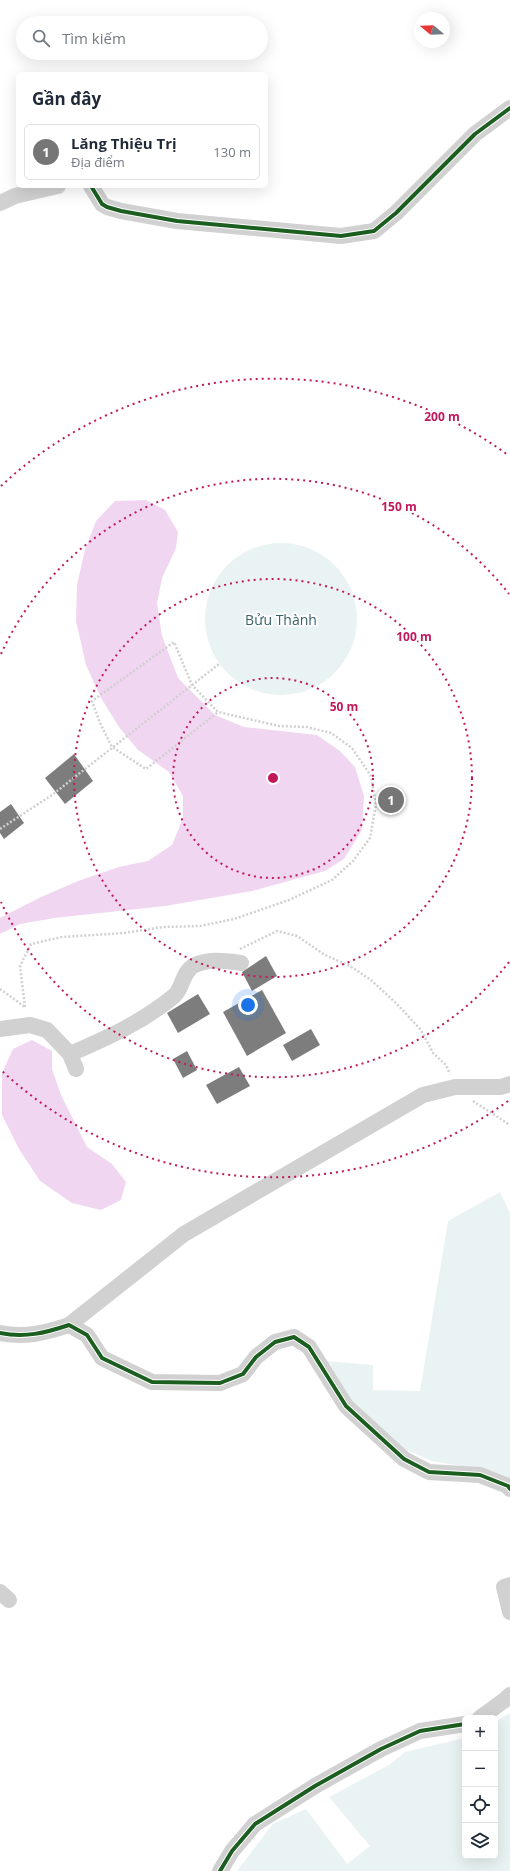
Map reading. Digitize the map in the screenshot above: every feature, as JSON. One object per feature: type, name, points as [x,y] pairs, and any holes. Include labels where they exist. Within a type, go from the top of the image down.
[{"type":"street","points":[[92,188],[102,204],[107,207],[177,222],[341,236],[374,231],[396,213],[475,134],[510,108]]},
{"type":"street","points":[[0,203],[15,196],[49,188]]},
{"type":"street","points":[[70,1054],[118,1033],[166,1003],[176,994],[184,975],[193,967],[207,962],[220,960],[241,963]]},
{"type":"street","points":[[0,1029],[30,1025],[47,1030],[70,1054],[76,1069]]},
{"type":"street","points":[[0,1333],[18,1337],[47,1332],[69,1325],[184,1234],[423,1095],[455,1087],[501,1087],[510,1084]]},
{"type":"street","points":[[69,1325],[87,1334],[102,1358],[152,1382],[220,1383],[243,1374],[256,1357],[275,1342],[294,1337],[309,1347],[346,1406],[404,1459],[428,1472],[480,1475],[508,1486],[510,1489]]},
{"type":"street","points":[[510,1585],[504,1587],[510,1612]]},
{"type":"street","points":[[484,1715],[510,1695]]},
{"type":"street","points":[[220,1871],[232,1851],[256,1824],[315,1786],[381,1749],[420,1731],[462,1724]]},
{"type":"path","points":[[30,1025],[25,1007],[20,966],[31,944],[62,937],[124,933],[162,927],[200,926],[234,919],[289,900],[332,880],[353,861],[370,838],[376,804],[371,776],[352,748],[332,733],[307,727],[279,726],[218,712],[192,685],[174,642],[92,701],[100,723],[112,747],[146,770],[218,712]]},
{"type":"path","points":[[0,829],[52,795],[120,740],[219,664]]},
{"type":"path","points":[[220,960],[277,930],[297,936],[325,955],[350,966],[371,980],[397,1004],[420,1030],[434,1052],[446,1065],[455,1087],[474,1102],[510,1125]]},
{"type":"path","points":[[0,989],[25,1007]]},
{"type":"green space","name":"Bửu Thành","points":[[281,543],[310,549],[317,552],[335,565],[348,583],[351,590],[357,619],[351,648],[348,655],[335,673],[317,686],[310,689],[281,695],[252,689],[245,686],[227,673],[214,655],[211,648],[205,619],[211,590],[214,583],[227,565],[245,552],[252,549]]},
{"type":"green space","points":[[500,1192],[510,1213],[510,1484],[495,1472],[432,1461],[400,1447],[350,1400],[326,1361],[373,1365],[373,1390],[420,1391],[448,1221]]},
{"type":"green space","points":[[510,1713],[510,1871],[237,1871],[273,1824],[306,1809],[347,1864],[370,1846],[329,1797],[389,1765],[405,1752],[462,1739],[462,1859],[498,1859],[498,1720]]},
{"type":"shaded area","points":[[146,500],[165,510],[178,532],[176,548],[162,578],[157,603],[162,636],[178,678],[215,715],[244,727],[317,735],[340,751],[355,767],[364,796],[362,830],[344,859],[325,871],[252,891],[165,906],[54,918],[20,924],[0,934],[0,918],[39,898],[78,881],[119,867],[148,861],[172,845],[183,818],[183,796],[169,772],[138,750],[119,727],[101,698],[86,665],[76,621],[77,585],[85,550],[96,521],[115,501]]},
{"type":"shaded area","points":[[32,1040],[52,1051],[52,1069],[61,1095],[87,1147],[112,1164],[126,1182],[121,1200],[101,1210],[72,1203],[40,1181],[19,1149],[2,1115],[2,1073],[13,1049]]},
{"type":"building","points":[[74,754],[93,781],[65,804],[45,778]]},
{"type":"building","points":[[11,804],[24,823],[4,839],[0,833],[0,812]]},
{"type":"building","points":[[266,956],[277,976],[252,991],[242,972]]},
{"type":"building","points":[[262,990],[286,1033],[247,1056],[223,1012]]},
{"type":"building","points":[[198,994],[210,1014],[178,1033],[167,1013]]},
{"type":"building","points":[[311,1029],[320,1045],[292,1061],[283,1045]]},
{"type":"building","points":[[187,1051],[197,1070],[183,1078],[173,1059]]},
{"type":"building","points":[[239,1067],[250,1086],[217,1104],[206,1085]]},
{"type":"cycle path","points":[[92,188],[102,204],[107,207],[177,221],[341,236],[374,231],[396,213],[475,134],[510,108]]},
{"type":"cycle path","points":[[0,1333],[18,1335],[35,1334],[69,1325],[87,1335],[102,1358],[152,1382],[220,1383],[243,1374],[256,1357],[275,1342],[294,1337],[309,1347],[346,1406],[404,1459],[429,1472],[480,1475],[508,1486],[510,1489]]},
{"type":"cycle path","points":[[220,1871],[232,1851],[255,1824],[315,1786],[381,1749],[420,1731],[462,1724]]},
{"type":"place","name":"Lăng Thiệu Trị","points":[[391,800]]}]
